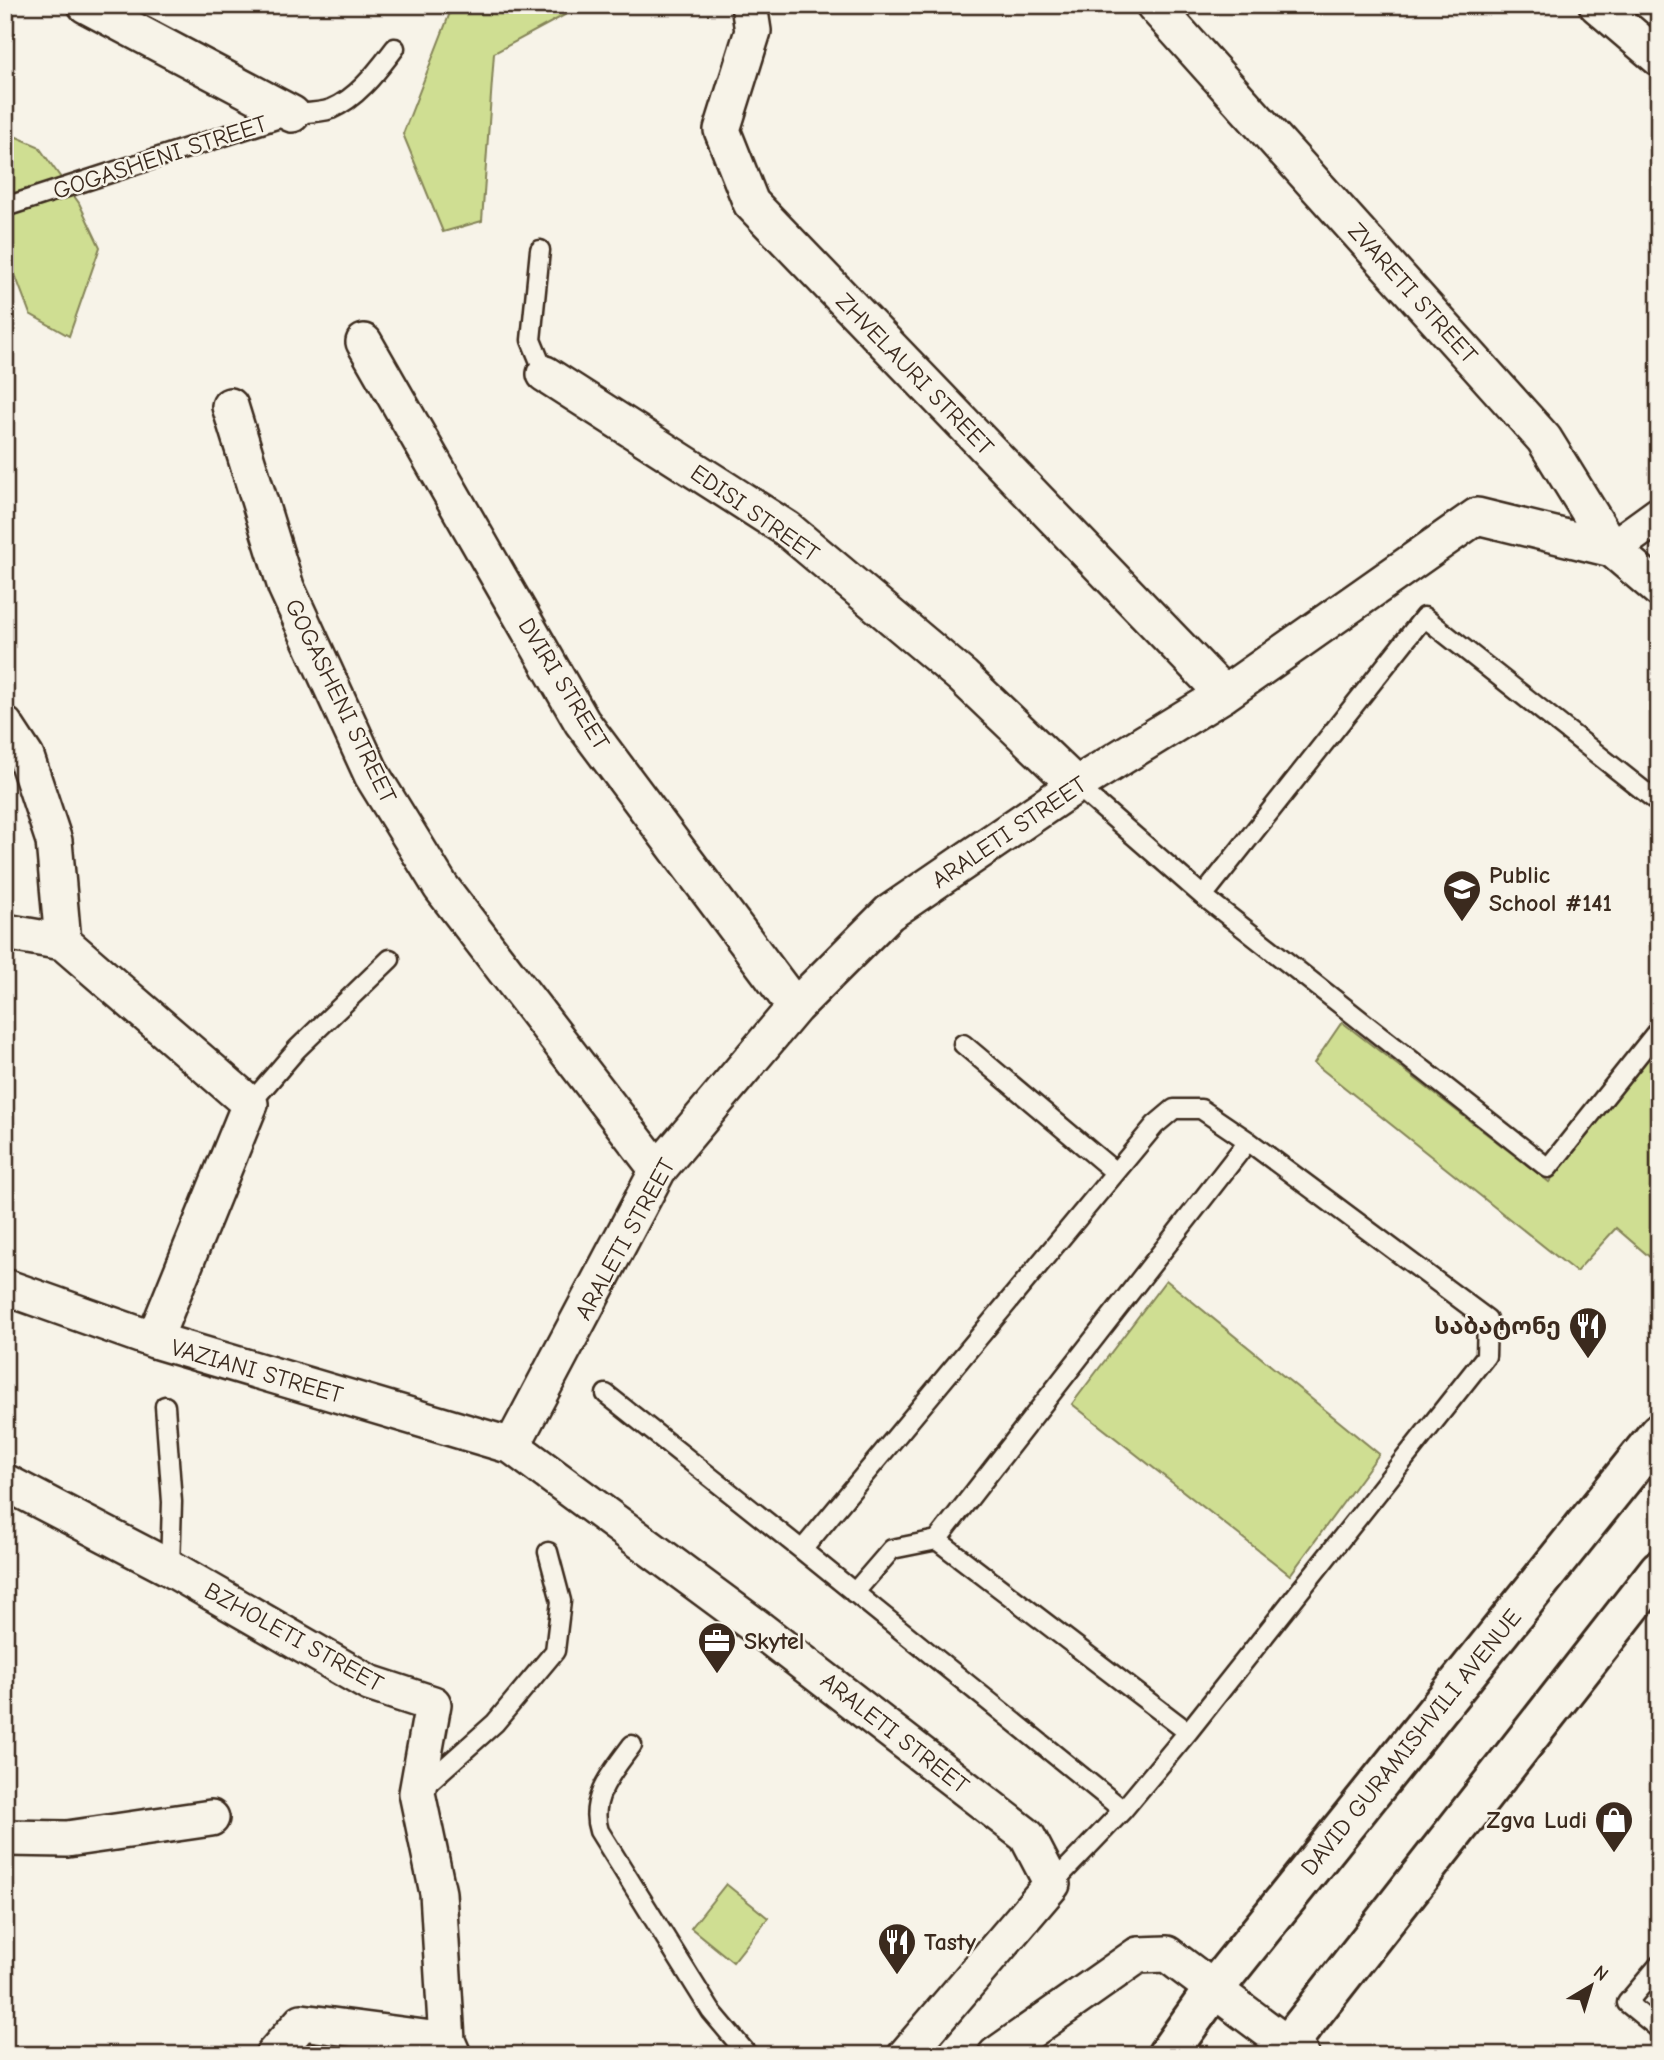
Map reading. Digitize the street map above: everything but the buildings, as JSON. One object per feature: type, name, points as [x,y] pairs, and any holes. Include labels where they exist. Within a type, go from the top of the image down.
[{"type":"main road","name":"DAVID GURAMISHVILI AVENUE","points":[[1167,2055],[1213,1990],[1659,1433]]},
{"type":"main road","points":[[1289,2052],[1656,1579]]},
{"type":"street","name":"GOGASHENI STREET","points":[[86,5],[292,114]]},
{"type":"street","name":"ZHVELAURI STREET","points":[[749,5],[753,31],[722,130],[751,203],[1224,694]]},
{"type":"street","name":"ZVARETI STREET","points":[[1154,5],[1544,439],[1612,549],[1659,589]]},
{"type":"street","points":[[1597,5],[1659,58]]},
{"type":"street","name":"DVIRI STREET","points":[[364,342],[582,722],[795,1007]]},
{"type":"street","name":"EDISI STREET","points":[[545,374],[787,529],[962,676],[1076,785]]},
{"type":"street","name":"GOGASHENI STREET","points":[[230,406],[286,587],[372,775],[441,887],[657,1170]]},
{"type":"street","points":[[1612,549],[1659,515]]},
{"type":"street","name":"ARALETI STREET","points":[[1052,1884],[1027,1836],[758,1628],[512,1446],[657,1170],[795,1007],[890,913],[1076,785],[1224,694],[1477,516],[1612,549]]},
{"type":"street","points":[[5,725],[26,757],[54,841],[64,942]]},
{"type":"street","points":[[5,932],[64,942],[250,1104],[154,1340]]},
{"type":"street","name":"VAZIANI STREET","points":[[5,1287],[154,1340],[512,1446]]},
{"type":"street","name":"BZHOLETI STREET","points":[[5,1482],[170,1568],[369,1683],[433,1704],[417,1793],[438,1893],[450,2048]]},
{"type":"street","points":[[5,1838],[67,1839],[211,1818]]},
{"type":"street","points":[[906,2055],[1052,1884]]},
{"type":"street","points":[[996,2055],[1138,1955],[1167,1954],[1289,2052]]},
{"type":"street","points":[[273,2055],[302,2022],[450,2048]]},
{"type":"lane","points":[[292,114],[330,110],[348,99],[373,75],[395,48]]},
{"type":"lane","name":"GOGASHENI STREET","points":[[5,207],[292,114]]},
{"type":"lane","name":"EDISI STREET","points":[[540,250],[531,340],[545,374]]},
{"type":"lane","points":[[1203,896],[1424,617],[1659,803]]},
{"type":"lane","points":[[1076,785],[1203,896],[1548,1168],[1659,1029]]},
{"type":"lane","points":[[250,1104],[297,1049],[390,960]]},
{"type":"lane","points":[[962,1044],[1115,1172]]},
{"type":"lane","points":[[802,1550],[1115,1172],[1155,1125],[1174,1109],[1201,1109],[1487,1319],[1486,1356],[1188,1732],[1123,1810],[1052,1884]]},
{"type":"lane","points":[[854,1593],[892,1549],[937,1540],[1248,1141]]},
{"type":"lane","points":[[606,1394],[1123,1810]]},
{"type":"lane","points":[[165,1406],[172,1502],[170,1568]]},
{"type":"lane","points":[[937,1540],[1188,1732]]},
{"type":"lane","points":[[417,1793],[495,1723],[555,1651],[561,1601],[548,1552]]},
{"type":"lane","points":[[632,1745],[611,1774],[598,1799],[595,1818],[599,1831],[711,2011],[748,2055]]},
{"type":"lane","points":[[1659,1965],[1627,2003],[1659,2029]]},
{"type":"green space","points":[[453,5],[573,5],[572,11],[494,53],[482,221],[443,232],[403,134]]},
{"type":"green space","points":[[5,132],[38,146],[79,203],[100,247],[69,336],[30,314],[5,248]]},
{"type":"green space","points":[[1342,1022],[1549,1182],[1659,1038],[1659,1265],[1616,1228],[1576,1272],[1314,1063]]},
{"type":"green space","points":[[1166,1280],[1379,1454],[1290,1575],[1072,1404]]},
{"type":"green space","points":[[726,1884],[768,1918],[733,1962],[691,1928]]},
{"type":"place","name":"Public School #141","points":[[1462,923]]},
{"type":"place","name":"საბატონე","points":[[1588,1360]]},
{"type":"place","name":"Skytel","points":[[717,1675]]},
{"type":"place","name":"Zgva Ludi","points":[[1614,1854]]},
{"type":"place","name":"Tasty","points":[[897,1976]]}]
